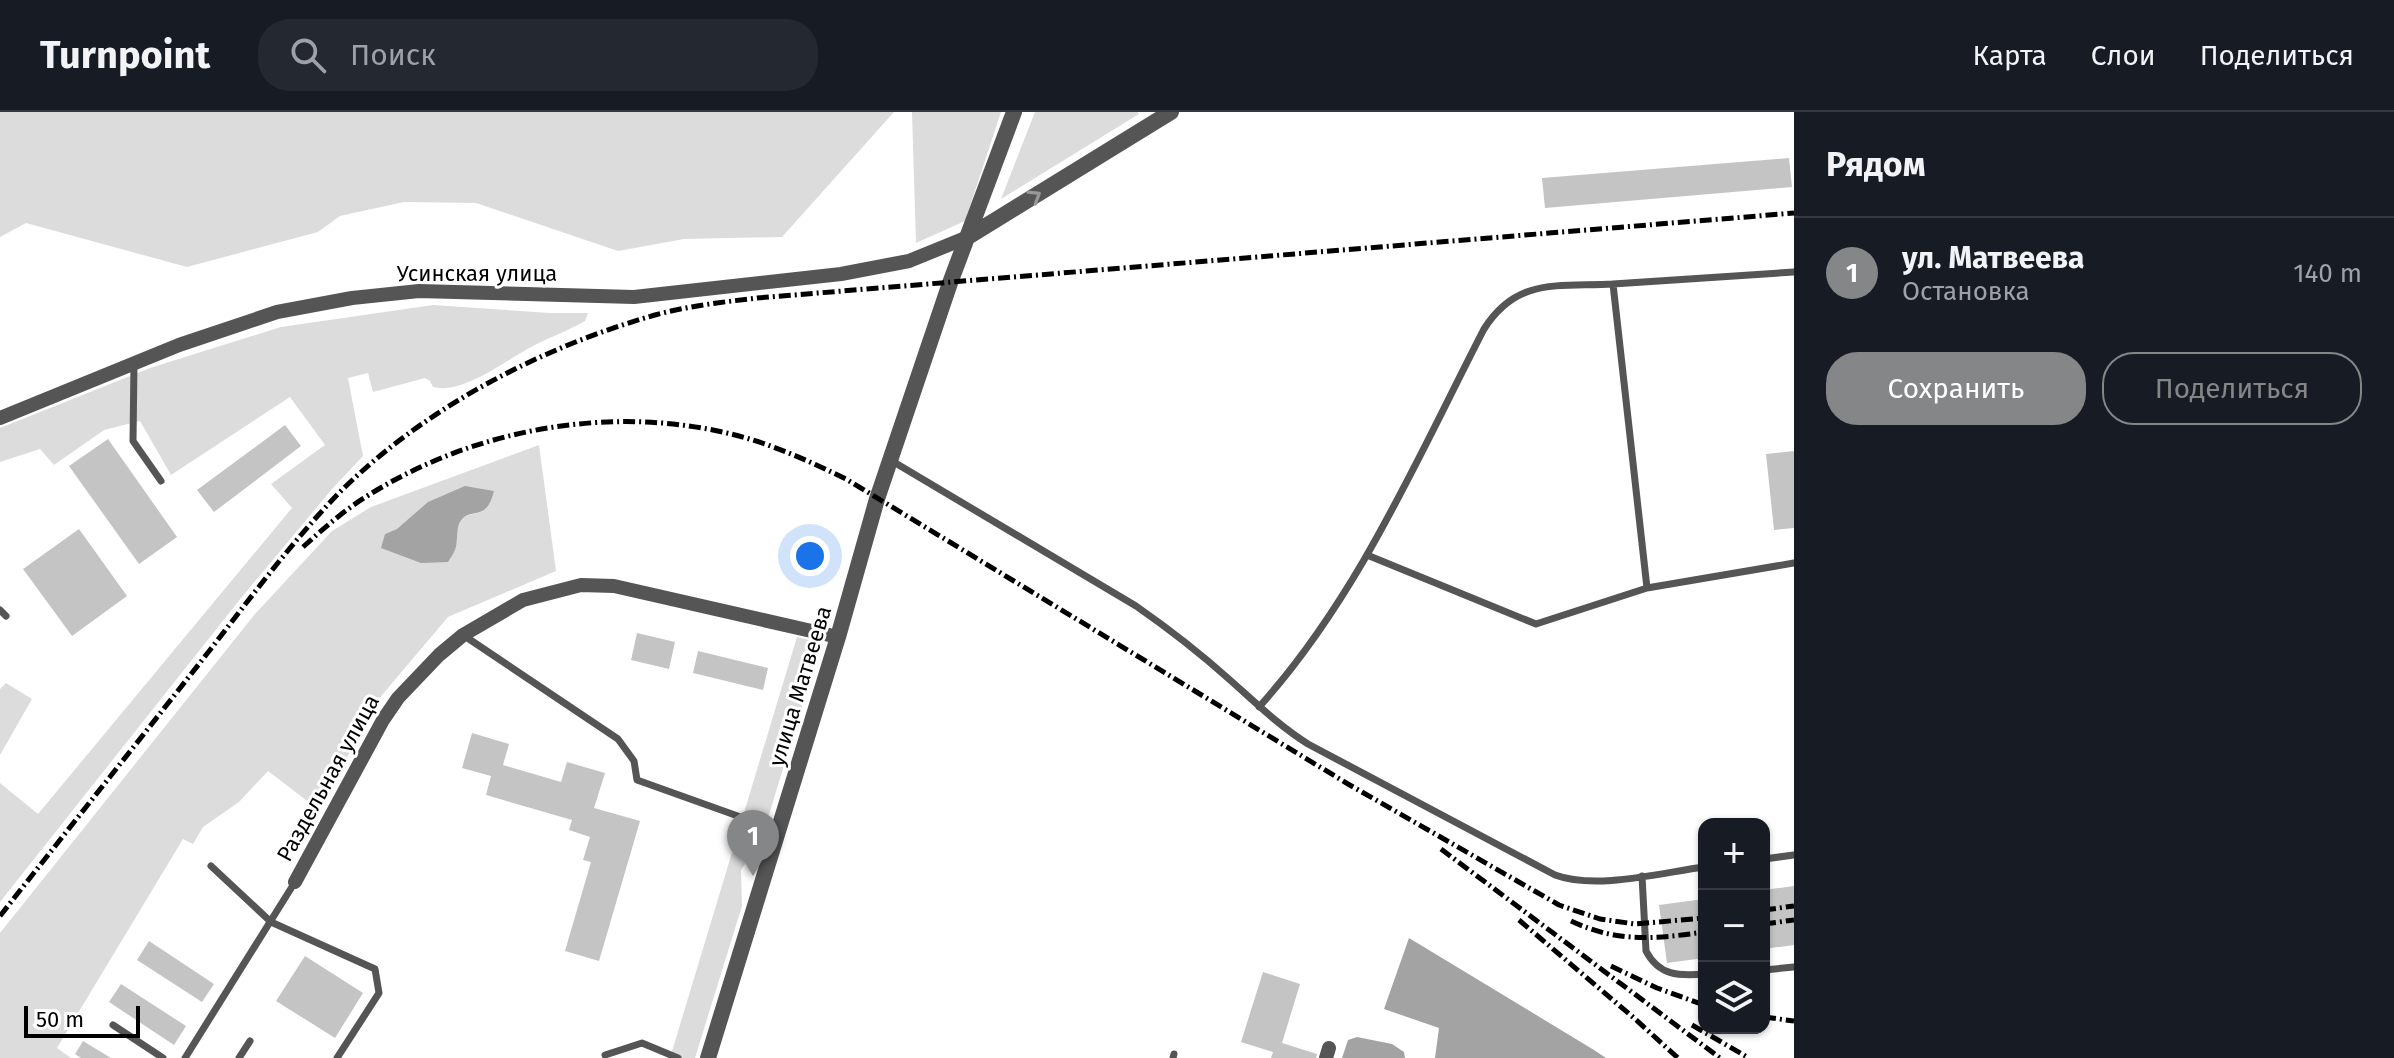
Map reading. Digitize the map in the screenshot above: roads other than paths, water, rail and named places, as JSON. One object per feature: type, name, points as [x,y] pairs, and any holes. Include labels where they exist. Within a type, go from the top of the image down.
[{"type":"street","name":"улица Матвеева","points":[[708,1058],[838,637],[877,499],[950,283],[1014,112]]},
{"type":"street","points":[[968,237],[1171,112]]},
{"type":"street","name":"Усинская улица","points":[[0,418],[179,345],[277,312],[352,298],[419,291],[634,297],[841,274],[909,261],[968,237]]},
{"type":"street","name":"Раздельная улица","points":[[295,882],[398,698],[421,672],[463,635],[523,600],[581,585],[614,586],[838,637]]},
{"type":"lane","points":[[1259,707],[1289,675],[1312,643],[1367,555],[1484,329],[1505,302],[1521,292],[1540,288],[1794,272]]},
{"type":"lane","points":[[1613,284],[1647,588]]},
{"type":"lane","points":[[134,363],[133,441],[161,481]]},
{"type":"lane","points":[[890,460],[1136,606],[1191,646],[1282,728],[1555,875],[1582,881],[1698,868]]},
{"type":"lane","points":[[1367,555],[1536,624],[1647,588],[1794,563]]},
{"type":"lane","points":[[463,635],[618,739],[634,761],[637,780],[779,831]]},
{"type":"lane","points":[[1770,858],[1794,855]]},
{"type":"lane","points":[[211,866],[271,922],[375,969],[379,993],[337,1058]]},
{"type":"lane","points":[[1642,876],[1646,951],[1652,962],[1671,974],[1698,974]]},
{"type":"lane","points":[[185,1058],[295,882]]},
{"type":"lane","points":[[1770,969],[1794,967]]},
{"type":"lane","points":[[113,1025],[163,1058]]},
{"type":"lane","points":[[239,1058],[250,1041]]},
{"type":"lane","points":[[605,1055],[642,1043],[678,1058]]},
{"type":"railway","points":[[0,916],[266,578],[337,495],[406,435],[444,409],[484,385],[568,345],[667,312],[757,298],[1794,213]]},
{"type":"railway","points":[[303,547],[356,503],[406,474],[451,454],[498,439],[546,428],[643,422],[691,426],[739,436],[793,455],[846,479],[1348,784],[1559,905],[1600,919],[1635,924],[1698,919]]},
{"type":"railway","points":[[1441,849],[1720,1058]]},
{"type":"railway","points":[[1770,909],[1794,906]]},
{"type":"railway","points":[[1519,920],[1678,1058]]},
{"type":"railway","points":[[1770,923],[1794,920]]},
{"type":"railway","points":[[1571,921],[1621,936],[1698,933]]},
{"type":"railway","points":[[1611,966],[1698,1003]]},
{"type":"railway","points":[[1770,1018],[1794,1021]]},
{"type":"railway","points":[[1692,1025],[1749,1058]]},
{"type":"place","name":"ул. Матвеева","points":[[753,876]]}]
